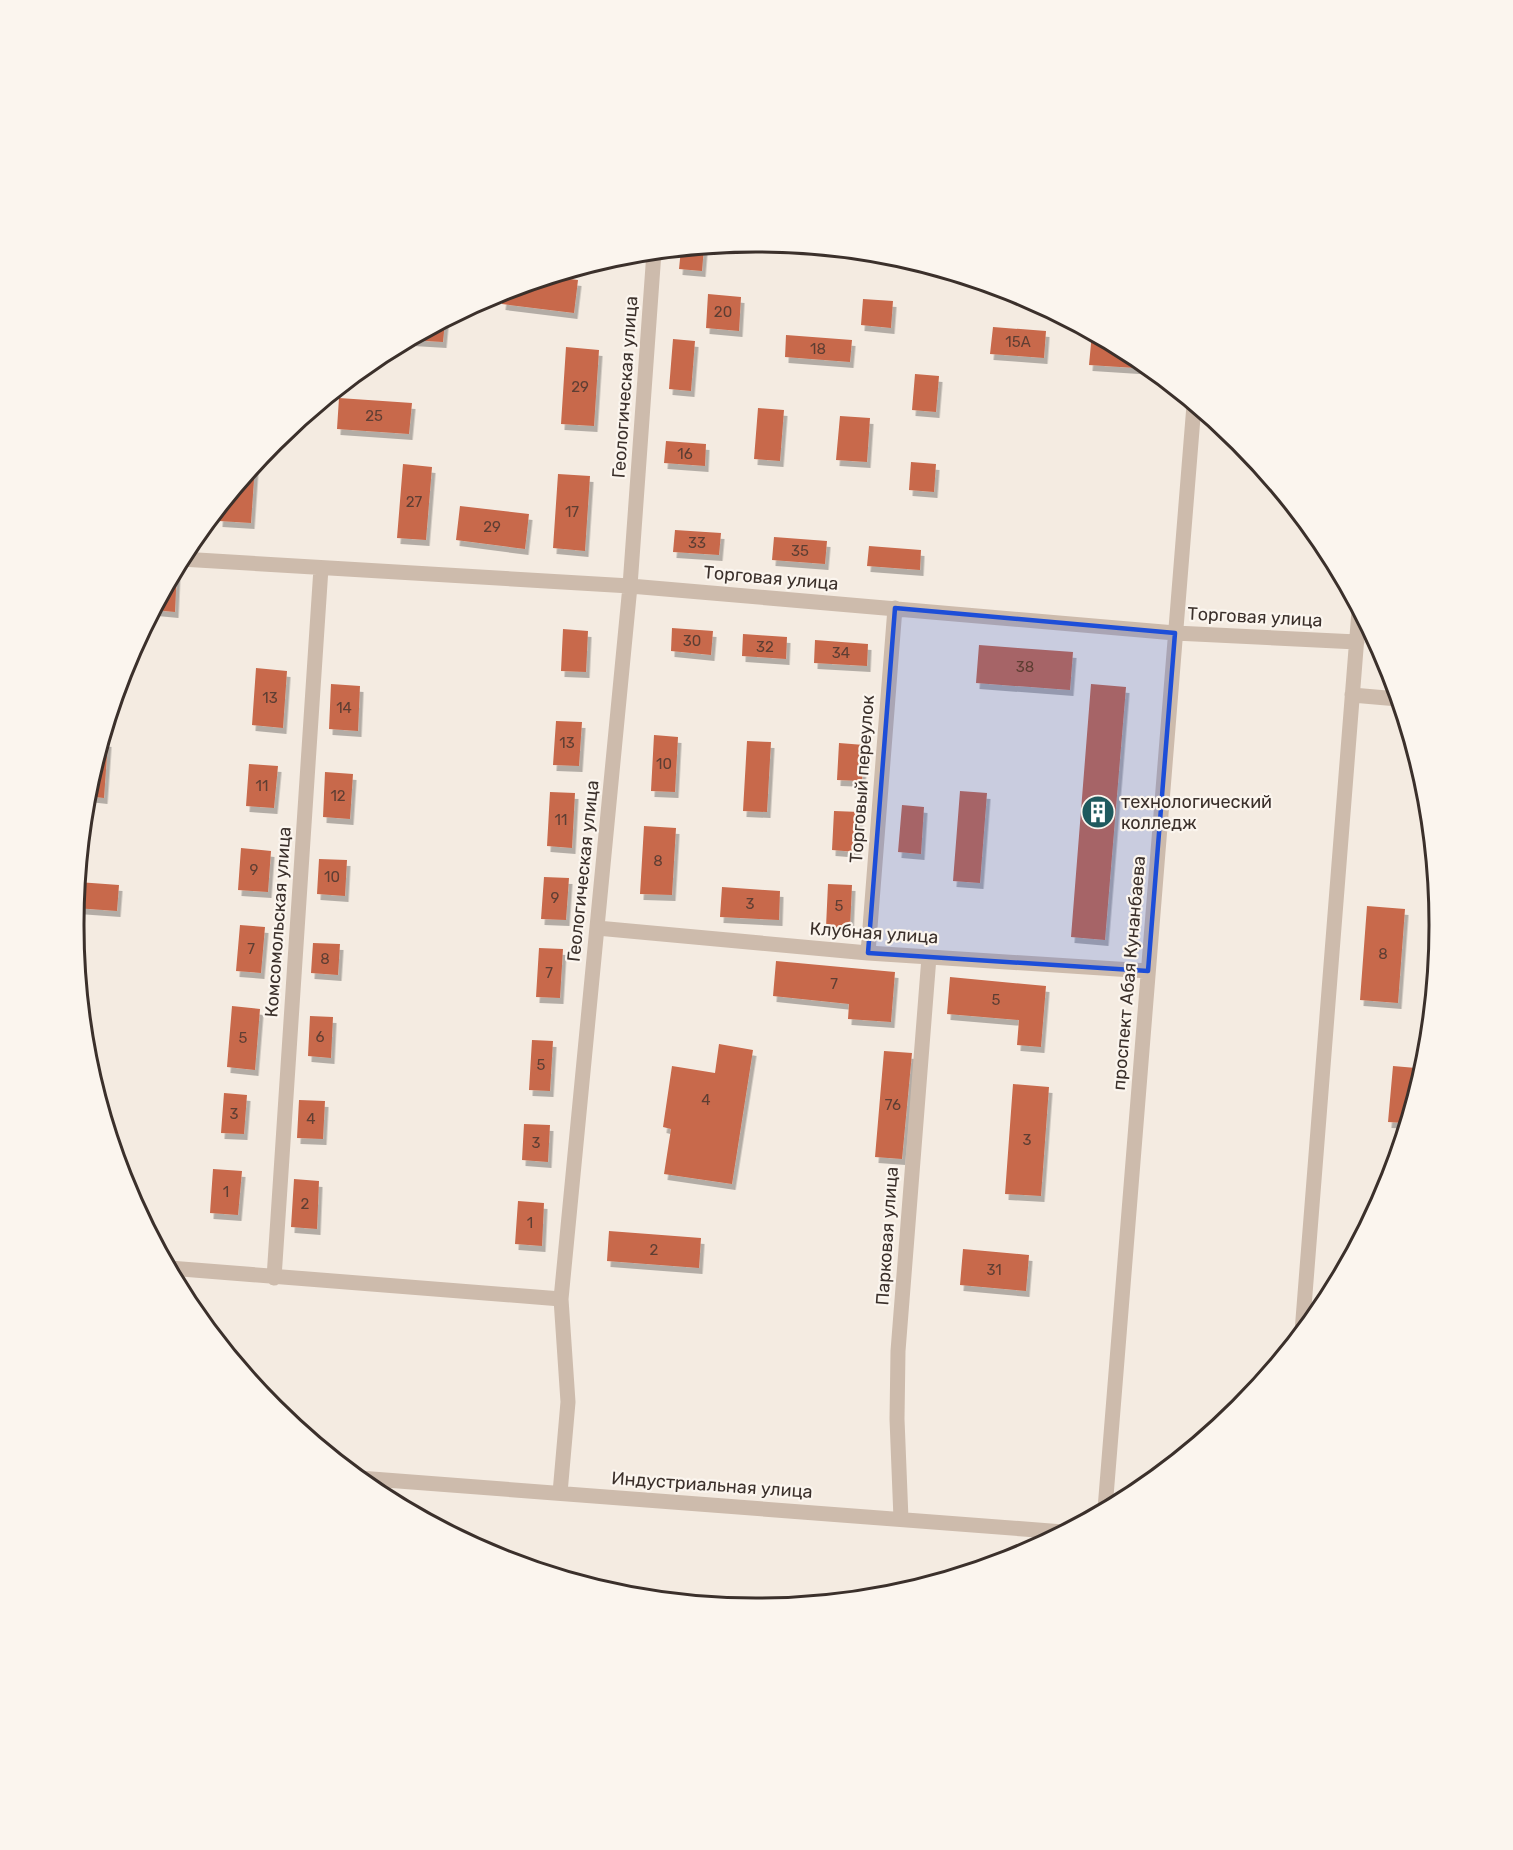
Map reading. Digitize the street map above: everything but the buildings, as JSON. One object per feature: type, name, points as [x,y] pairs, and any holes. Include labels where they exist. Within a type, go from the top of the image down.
[{"type":"street","name":"Геологическая улица","points":[[560,1493],[568,1402],[561,1299],[630,586],[653,260]]},
{"type":"street","name":"проспект Абая Кунанбаева","points":[[1106,1499],[1193,413]]},
{"type":"street","name":"Торговая улица","points":[[194,556],[321,568],[630,586],[1175,633],[1357,642]]},
{"type":"street","name":"Комсомольская улица","points":[[274,1278],[321,568]]},
{"type":"street","name":"Торговый переулок","points":[[868,953],[895,608]]},
{"type":"street","points":[[1303,1316],[1358,625]]},
{"type":"street","points":[[1352,695],[1389,698]]},
{"type":"street","name":"Клубная улица","points":[[597,928],[868,953],[1148,971]]},
{"type":"street","name":"Парковая улица","points":[[902,1519],[897,1419],[898,1352],[929,957]]},
{"type":"street","points":[[179,1269],[561,1299]]},
{"type":"street","name":"Индустриальная улица","points":[[376,1479],[1048,1531]]},
{"type":"highlighted area","points":[[895,608],[1175,633],[1148,971],[868,953]]},
{"type":"place","name":"технологический колледж","points":[[1098,812]]}]
